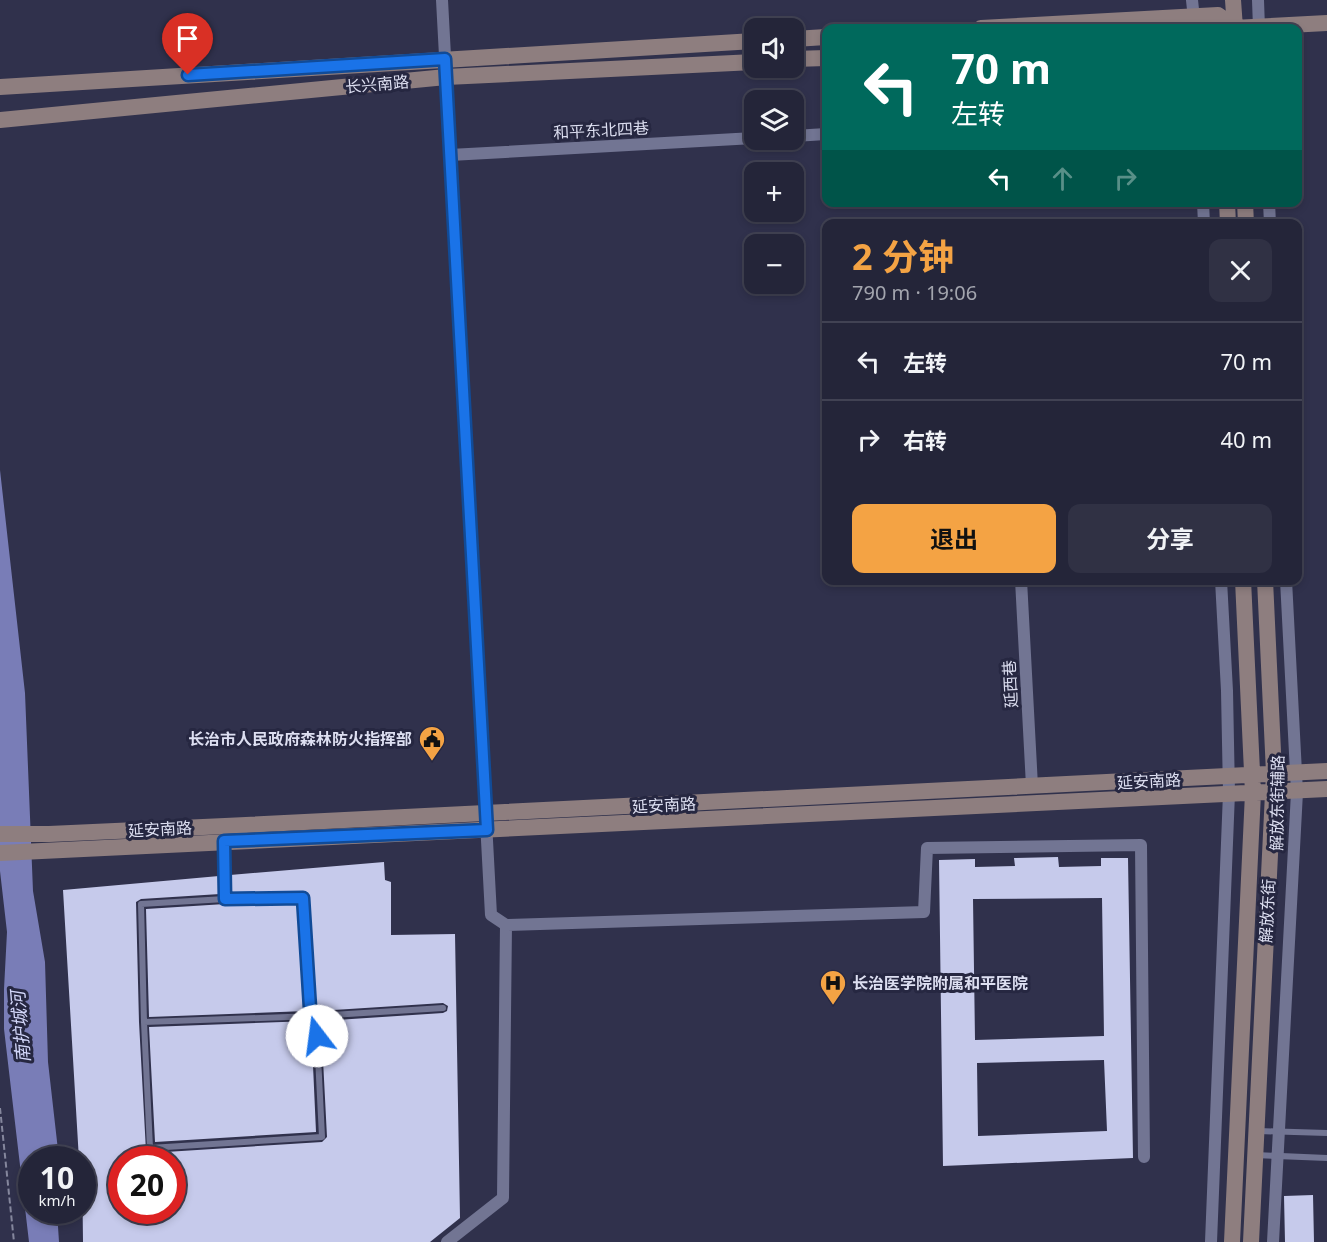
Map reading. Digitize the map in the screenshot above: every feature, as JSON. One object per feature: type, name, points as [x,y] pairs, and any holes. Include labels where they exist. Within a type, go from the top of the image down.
[{"type":"main road","points":[[1226,21],[1233,0]]},
{"type":"main road","points":[[1047,24],[1194,15],[1242,24]]},
{"type":"main road","points":[[1302,24],[1327,23]]},
{"type":"main road","points":[[804,38],[822,37]]},
{"type":"main road","name":"长兴南路","points":[[0,87],[744,42]]},
{"type":"main road","points":[[804,59],[822,58]]},
{"type":"main road","name":"长兴南路","points":[[0,120],[446,78],[744,63]]},
{"type":"main road","name":"解放东街","points":[[1232,1242],[1253,793],[1243,585]]},
{"type":"main road","name":"解放东街","points":[[1251,1242],[1274,773],[1264,585]]},
{"type":"main road","name":"延安南路","points":[[0,853],[49,843],[1229,785],[1253,774],[1327,771]]},
{"type":"main road","name":"延安南路","points":[[487,822],[1032,786],[1229,785],[1253,793],[1327,789]]},
{"type":"main road","name":"延安南路","points":[[0,834],[49,843]]},
{"type":"street","points":[[442,0],[491,915],[506,925],[924,912],[927,848],[1141,846],[1144,1157]]},
{"type":"street","points":[[1258,0],[1259,24]]},
{"type":"street","points":[[804,135],[822,134]]},
{"type":"street","name":"和平东北四巷","points":[[450,155],[744,139]]},
{"type":"street","name":"延西巷","points":[[1021,585],[1032,786]]},
{"type":"street","points":[[1211,1242],[1229,785],[1221,585]]},
{"type":"street","name":"解放东街辅路","points":[[1273,1242],[1297,792],[1286,585]]},
{"type":"street","points":[[447,1242],[503,1198],[506,925]]},
{"type":"lane","points":[[224,834],[225,899]]},
{"type":"lane","points":[[303,898],[310,1008],[316,1016],[322,1137],[150,1148],[141,904],[225,899],[303,898]]},
{"type":"lane","points":[[144,1022],[316,1016],[443,1008]]},
{"type":"lane","points":[[1256,1131],[1327,1133]]},
{"type":"lane","points":[[1255,1155],[1327,1158]]},
{"type":"path","points":[[0,1108],[14,1242]]},
{"type":"water","name":"南护城河","points":[[0,470],[25,693],[33,891],[45,962],[48,1062],[58,1146],[18,1146],[18,1148],[4,1029],[7,932],[0,871]]},
{"type":"water","points":[[27,1224],[58,1224],[59,1242],[29,1242]]},
{"type":"building","points":[[1058,857],[1059,867],[1101,866],[1101,858],[1128,858],[1133,1158],[943,1166],[939,860],[975,859],[975,867],[1015,866],[1014,858]],"holes":[[[1102,898],[1104,1036],[975,1040],[973,899]],[[1104,1060],[1107,1131],[978,1136],[977,1063]]]},
{"type":"building","points":[[384,862],[385,880],[391,882],[391,935],[455,934],[460,1218],[430,1242],[83,1242],[83,1224],[96,1224],[96,1146],[78,1146],[63,890],[219,876],[220,894],[141,899],[136,902],[146,1146],[108,1146],[108,1224],[186,1224],[186,1151],[322,1142],[327,1137],[321,1021],[447,1011],[448,1006],[443,1003],[318,1011],[315,1006],[307,895],[303,893],[230,894],[230,875]]},
{"type":"building","points":[[298,903],[306,1011],[149,1017],[146,909],[225,904]]},
{"type":"building","points":[[311,1021],[316,1132],[155,1142],[149,1027]]},
{"type":"building","points":[[1313,1195],[1314,1242],[1285,1242],[1284,1196]]},
{"type":"place","name":"长治市人民政府森林防火指挥部","points":[[432,762]]},
{"type":"place","name":"长治医学院附属和平医院","points":[[833,1006]]},
{"type":"route","points":[[188,75],[445,59],[487,830],[224,841],[225,899],[303,898],[310,1008],[316,1016],[317,1036]]}]
